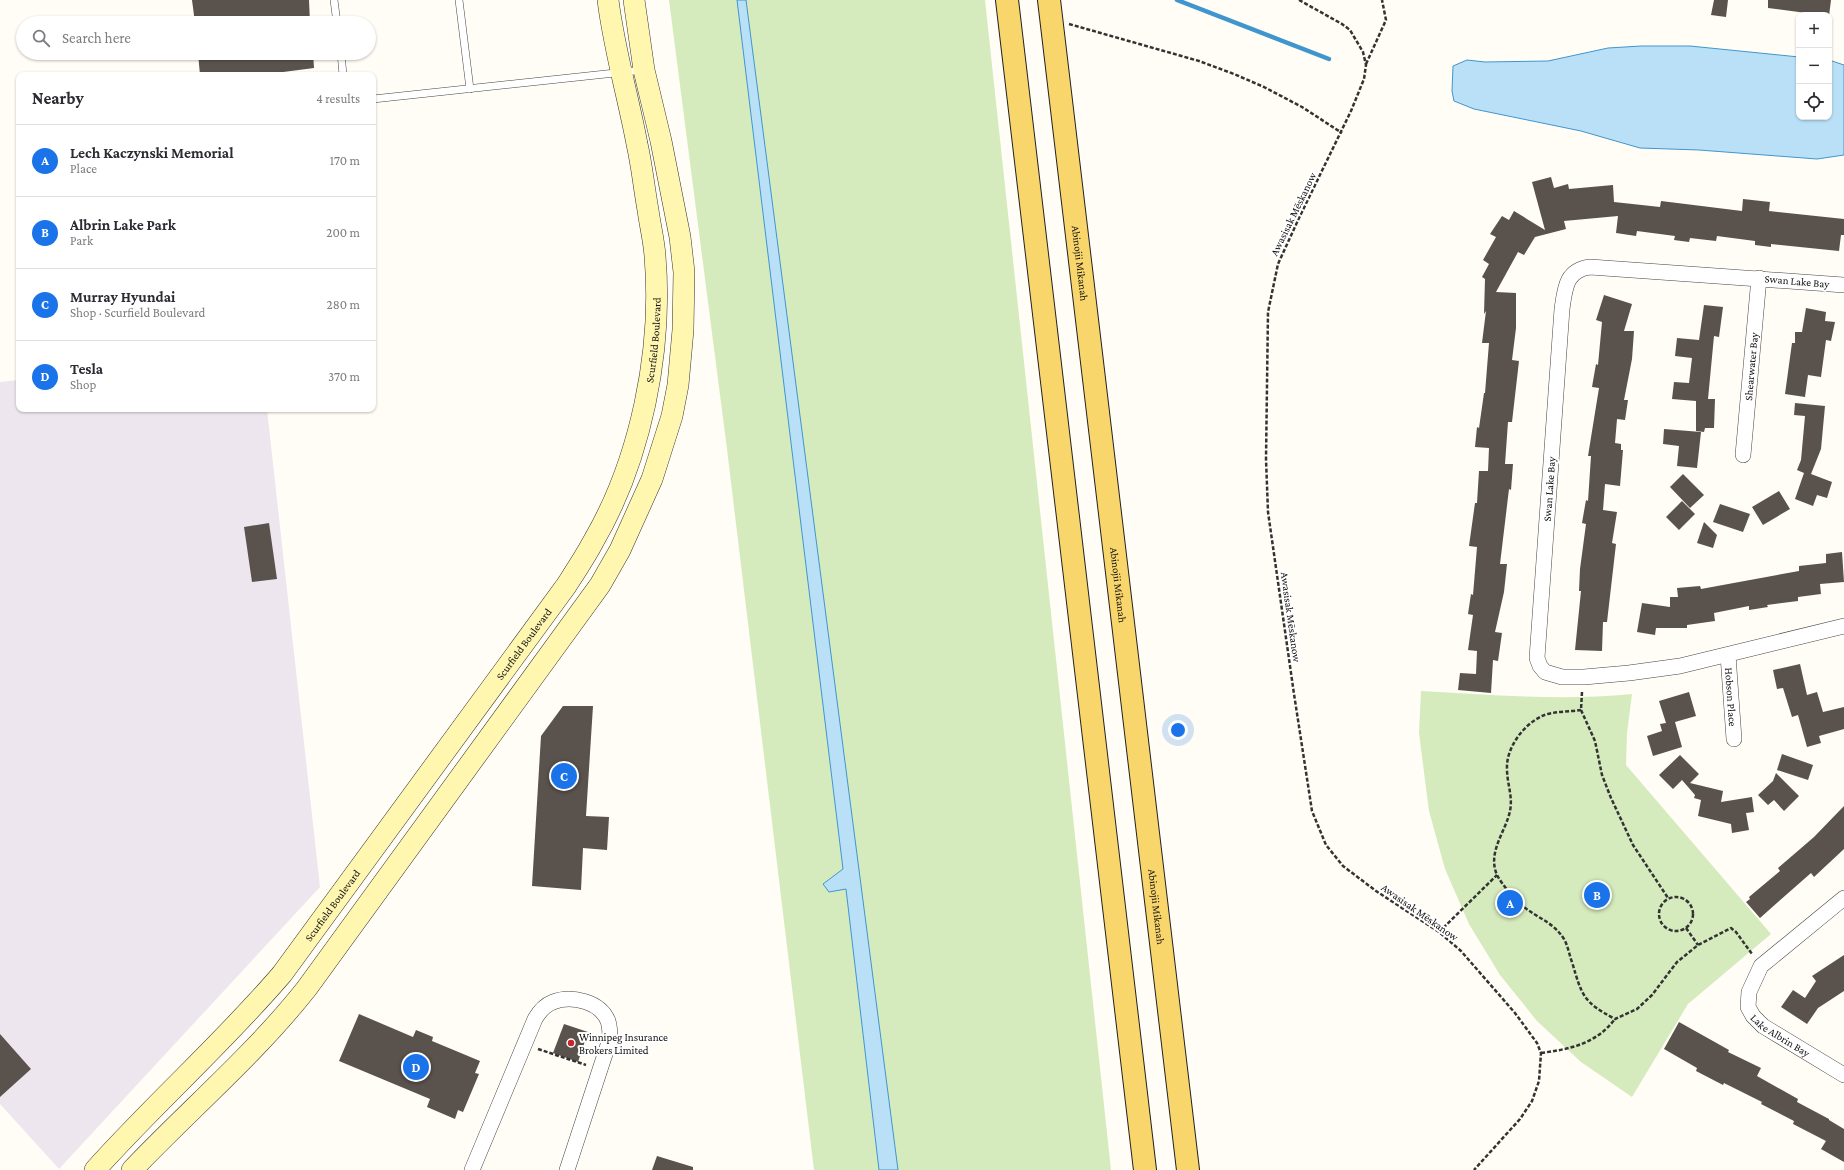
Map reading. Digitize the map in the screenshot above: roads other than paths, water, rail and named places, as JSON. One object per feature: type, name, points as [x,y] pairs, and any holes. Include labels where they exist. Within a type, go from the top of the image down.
[{"type":"main road","points":[[1007,0],[1145,1170]]},
{"type":"main road","name":"Abinojii Mikanah","points":[[1051,9],[1188,1170]]},
{"type":"street","name":"Scurfield Boulevard","points":[[94,1170],[121,1140],[250,1012],[282,974],[566,586],[600,528],[625,472],[637,438],[645,405],[656,328],[655,255],[638,146],[623,73],[613,37],[608,0]]},
{"type":"street","points":[[132,1170],[288,1013],[591,598],[620,550],[637,515],[652,480],[672,416],[678,385],[683,330],[684,279],[680,237],[661,141],[644,70],[634,0]]},
{"type":"street","name":"Swan Lake Bay","points":[[1844,285],[1590,267],[1579,268],[1571,276],[1565,290],[1562,309],[1537,658],[1540,666],[1545,672],[1562,677],[1584,677],[1680,666],[1844,626]]},
{"type":"street","name":"Shearwater Bay","points":[[1743,455],[1759,278]]},
{"type":"street","name":"Hobson Place","points":[[1728,655],[1734,739]]},
{"type":"street","name":"Lake Albrin Bay","points":[[1844,898],[1761,966],[1749,992],[1748,1007],[1753,1016],[1763,1026],[1844,1074]]},
{"type":"street","points":[[472,1170],[535,1019],[540,1011],[552,1002],[564,999],[576,999],[589,1003],[604,1014],[610,1029],[610,1039],[567,1170]]},
{"type":"lane","points":[[334,0],[336,16]]},
{"type":"lane","points":[[459,0],[470,89]]},
{"type":"lane","points":[[341,60],[343,72]]},
{"type":"lane","points":[[376,99],[644,70]]},
{"type":"water","points":[[737,0],[746,0],[898,1170],[879,1170],[846,889],[829,892],[823,884],[843,869]]},
{"type":"water","points":[[1690,46],[1796,57],[1796,120],[1832,120],[1832,61],[1844,65],[1844,155],[1817,159],[1699,150],[1640,148],[1581,131],[1474,109],[1454,101],[1452,91],[1453,66],[1467,60],[1485,62],[1548,61],[1608,48]]},
{"type":"waterway","points":[[1177,0],[1329,59]]},
{"type":"place","name":"Murray Hyundai","points":[[564,776]]},
{"type":"place","name":"Albrin Lake Park","points":[[1597,895]]},
{"type":"place","name":"Lech Kaczynski Memorial","points":[[1510,903]]},
{"type":"place","name":"Winnipeg Insurance Brokers Limited","points":[[571,1043]]},
{"type":"place","name":"Tesla","points":[[416,1067]]}]
